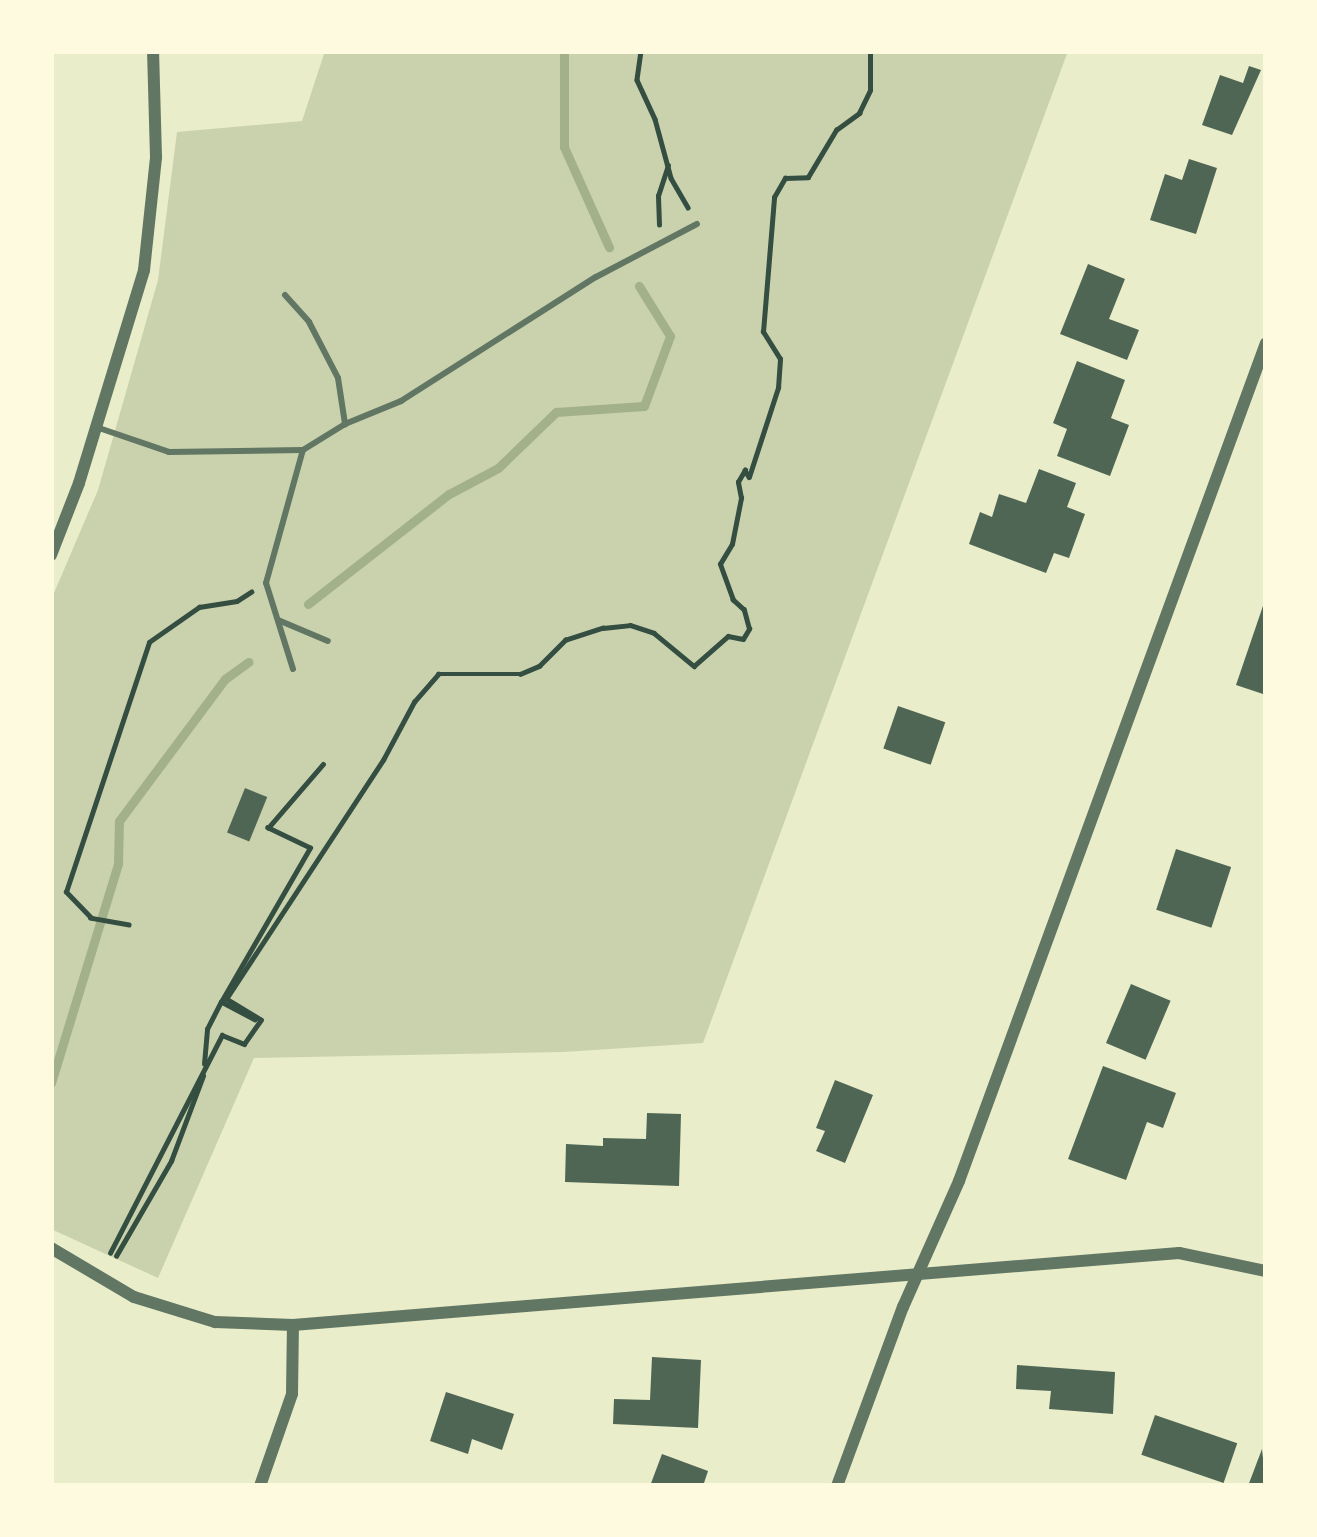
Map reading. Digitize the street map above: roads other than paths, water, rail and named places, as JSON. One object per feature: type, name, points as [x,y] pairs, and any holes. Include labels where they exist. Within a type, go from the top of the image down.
[{"type":"street","points":[[51,555],[144,269],[157,157],[153,51]]},
{"type":"street","points":[[837,1486],[967,1161],[1266,343]]},
{"type":"street","points":[[51,1248],[134,1297],[215,1322],[293,1325],[1179,1253],[1266,1271]]},
{"type":"street","points":[[260,1486],[292,1394],[293,1325]]},
{"type":"lane","points":[[96,428],[170,452],[303,450],[345,424],[401,401],[697,224]]},
{"type":"lane","points":[[285,295],[309,322],[338,378],[345,424]]},
{"type":"lane","points":[[293,669],[266,583],[303,450]]},
{"type":"lane","points":[[278,620],[328,641]]},
{"type":"waterway","points":[[564,51],[564,147],[609,247]]},
{"type":"waterway","points":[[308,604],[449,494],[498,468],[556,412],[644,406],[670,336],[639,286]]},
{"type":"waterway","points":[[51,1083],[118,864],[119,821],[225,679],[248,662]]}]
